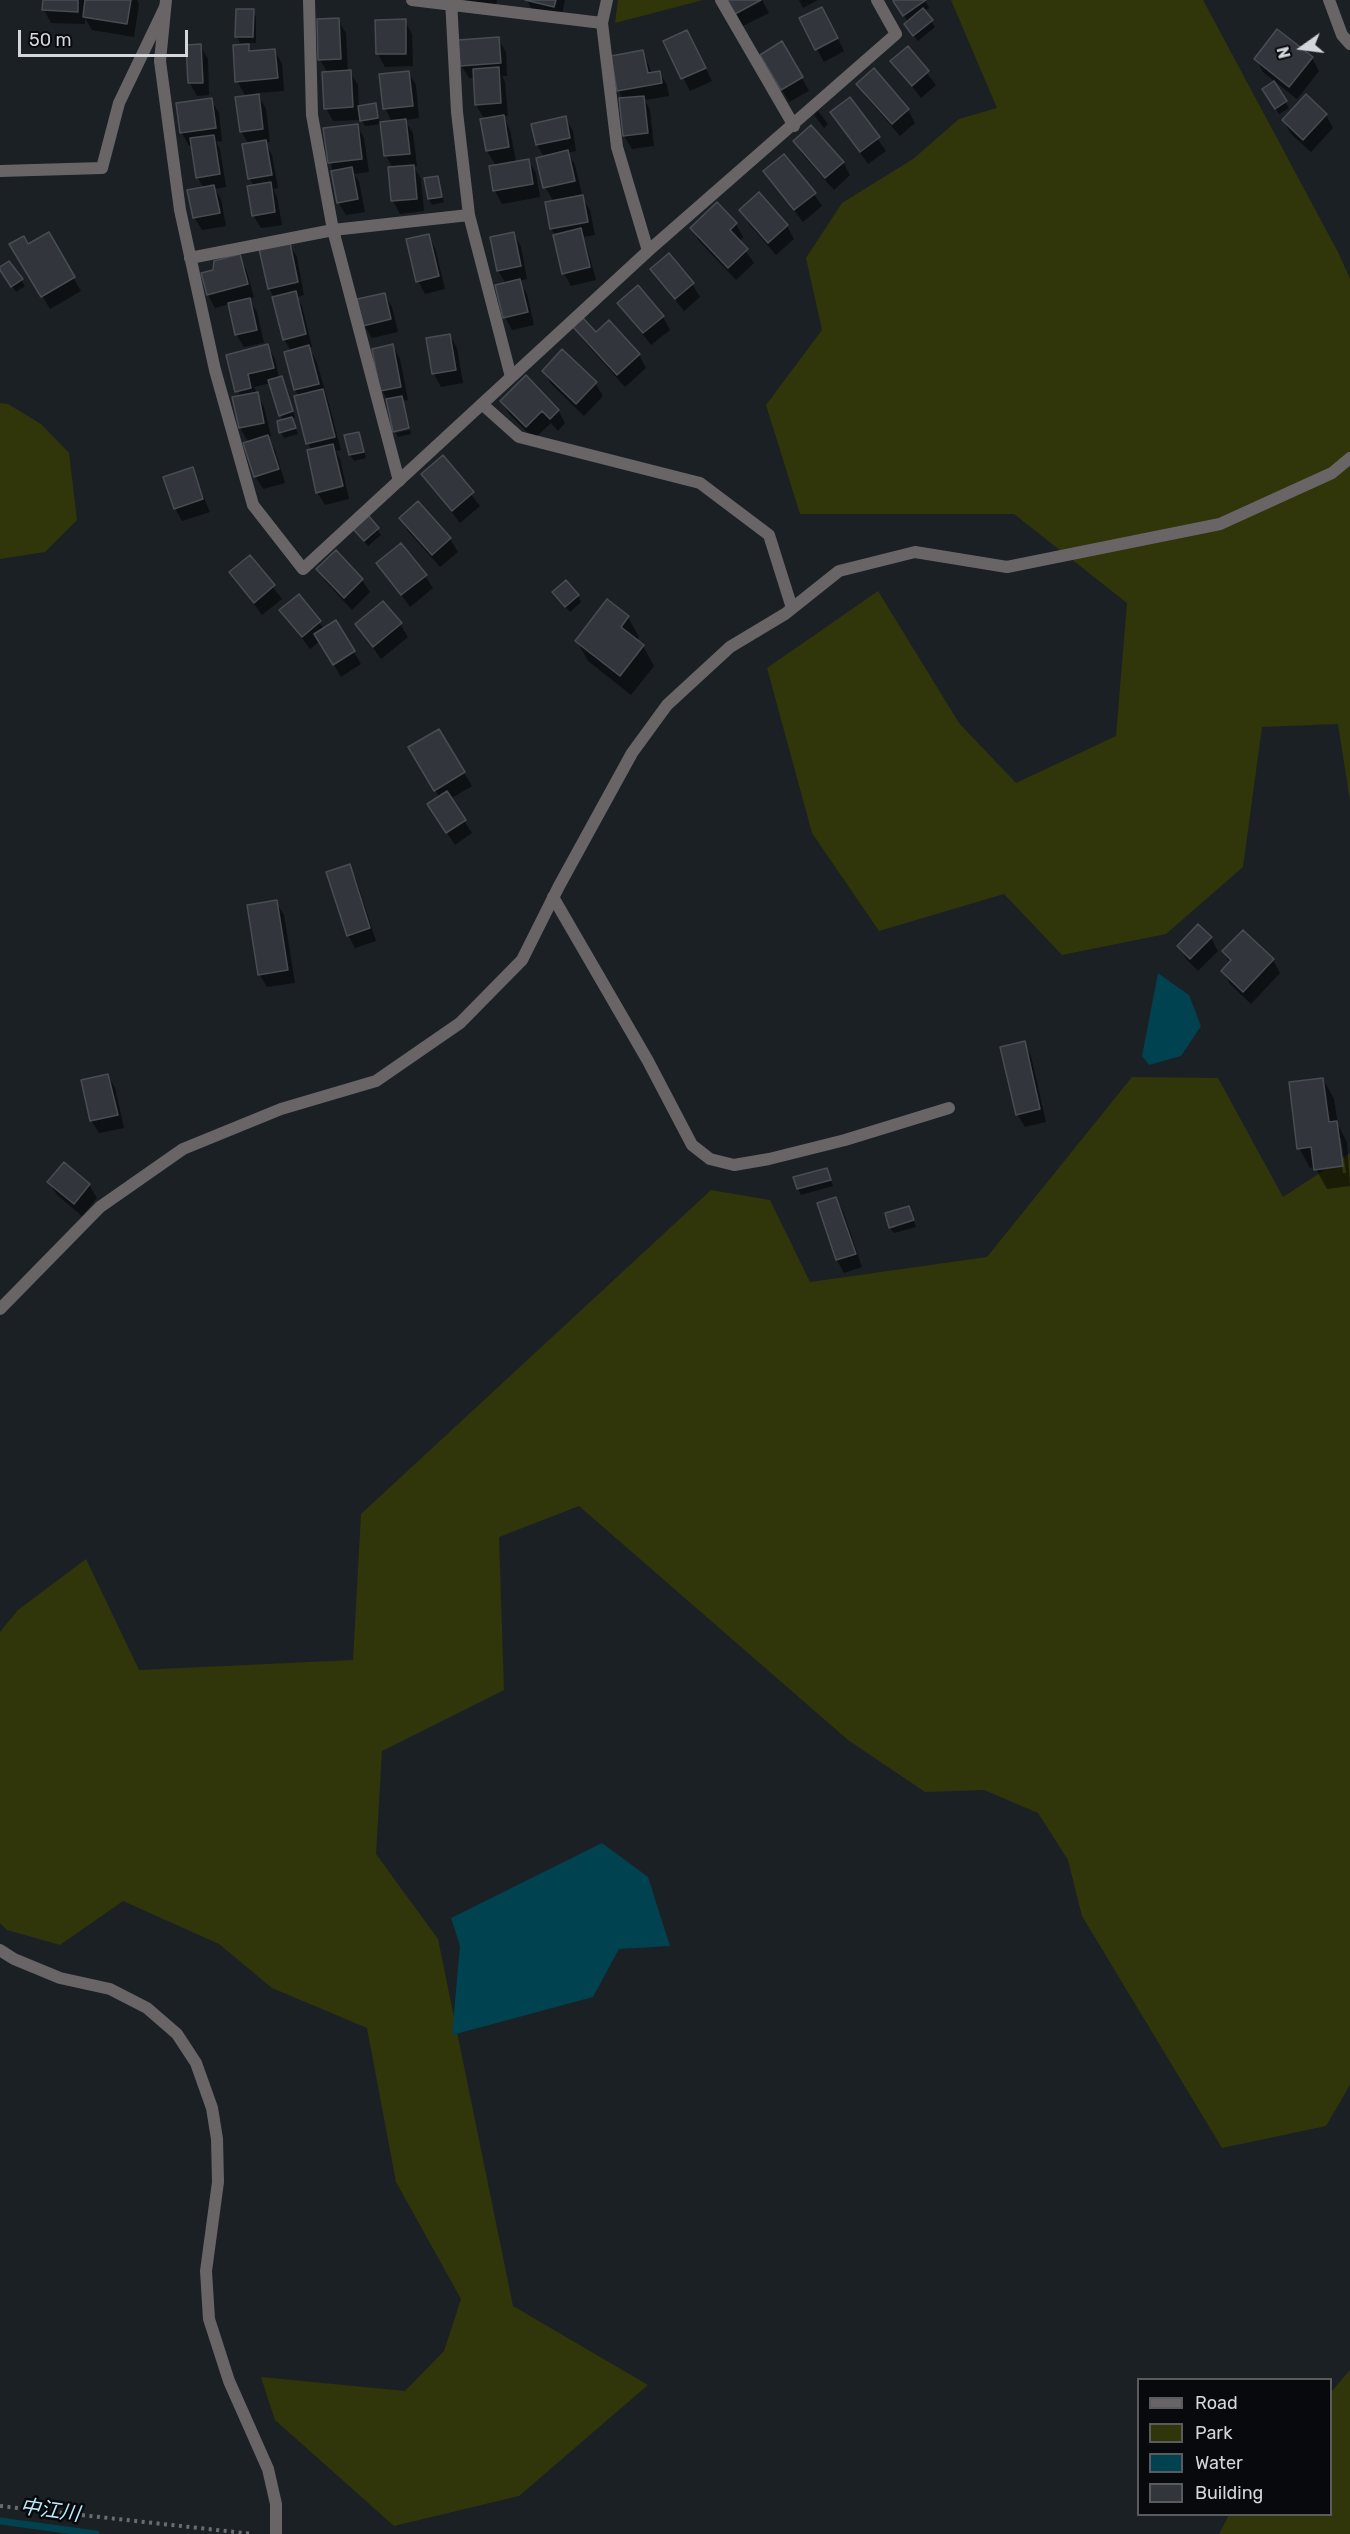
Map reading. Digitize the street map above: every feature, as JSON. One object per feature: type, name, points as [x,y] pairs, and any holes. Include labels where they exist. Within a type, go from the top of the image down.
[{"type":"street","points":[[309,0],[312,115],[333,230],[399,481]]},
{"type":"street","points":[[412,0],[602,22]]},
{"type":"street","points":[[607,0],[602,22],[617,147],[648,251]]},
{"type":"street","points":[[721,0],[794,126]]},
{"type":"street","points":[[166,3],[160,61],[180,210],[215,370],[253,505],[303,569],[648,251],[794,126],[896,34],[877,0]]},
{"type":"street","points":[[1329,0],[1342,35],[1350,44]]},
{"type":"street","points":[[0,171],[102,168],[119,103],[166,3]]},
{"type":"street","points":[[450,3],[469,215],[511,377]]},
{"type":"street","points":[[190,258],[333,230],[469,215]]},
{"type":"street","points":[[482,404],[519,437],[700,483],[769,536],[792,608]]},
{"type":"street","points":[[0,1309],[100,1207],[183,1149],[281,1109],[375,1081],[460,1023],[522,960],[553,897],[632,753],[667,705],[730,647],[792,608],[839,571],[915,552],[1007,567],[1220,524],[1332,473],[1350,458]]},
{"type":"street","points":[[553,897],[648,1061],[692,1145],[710,1159],[734,1165],[769,1159],[845,1140],[949,1108]]},
{"type":"street","points":[[0,1950],[14,1959],[60,1978],[110,1989],[147,2008],[177,2034],[196,2063],[212,2108],[217,2139],[218,2182],[207,2271],[209,2319],[229,2381],[268,2469],[276,2504],[276,2534]]},
{"type":"path","points":[[0,2506],[253,2534]]},
{"type":"green space","points":[[618,0],[703,0],[615,23]]},
{"type":"green space","points":[[951,0],[1203,0],[1339,254],[1350,279],[1350,801],[1338,724],[1262,727],[1243,867],[1166,934],[1062,955],[1004,894],[879,931],[812,833],[767,668],[878,591],[959,723],[1016,783],[1116,736],[1127,603],[1014,514],[800,514],[766,405],[822,330],[806,258],[842,203],[913,159],[959,119],[997,108]]},
{"type":"green space","points":[[0,403],[8,404],[41,424],[69,453],[77,520],[45,552],[0,559]]},
{"type":"green space","points":[[1132,1077],[1218,1078],[1283,1197],[1350,1153],[1350,2085],[1326,2126],[1222,2148],[1082,1916],[1068,1860],[1038,1813],[984,1790],[925,1792],[848,1740],[579,1506],[499,1537],[504,1690],[382,1751],[376,1854],[438,1939],[513,2306],[648,2385],[519,2496],[394,2526],[275,2420],[261,2377],[405,2391],[444,2351],[461,2299],[396,2182],[367,2028],[272,1988],[219,1944],[123,1901],[60,1945],[7,1930],[0,1923],[0,1632],[18,1610],[86,1559],[139,1670],[353,1660],[361,1514],[711,1190],[770,1200],[810,1282],[987,1257]]},
{"type":"green space","points":[[1350,2370],[1350,2534],[1219,2534],[1228,2516],[1332,2516],[1332,2391]]},
{"type":"water","points":[[1158,973],[1189,995],[1201,1026],[1181,1056],[1149,1065],[1142,1056]]},
{"type":"water","points":[[602,1843],[648,1877],[670,1946],[619,1949],[593,1997],[452,2035],[460,1946],[451,1918]]},
{"type":"building","points":[[43,0],[78,0],[78,12],[42,10]]},
{"type":"building","points":[[85,0],[131,0],[127,24],[83,17]]},
{"type":"building","points":[[525,0],[556,0],[554,7]]},
{"type":"building","points":[[727,0],[761,0],[735,14]]},
{"type":"building","points":[[894,0],[926,0],[903,16],[893,1]]},
{"type":"building","points":[[822,7],[838,38],[815,50],[799,18]]},
{"type":"building","points":[[923,8],[933,20],[913,36],[904,24]]},
{"type":"building","points":[[236,9],[254,9],[253,37],[235,37]]},
{"type":"building","points":[[339,18],[341,59],[318,60],[317,19]]},
{"type":"building","points":[[406,19],[406,54],[376,54],[375,20]]},
{"type":"building","points":[[1277,29],[1313,57],[1289,87],[1254,59]]},
{"type":"building","points":[[687,30],[706,68],[681,79],[663,41]]},
{"type":"building","points":[[499,37],[501,63],[460,66],[458,40]]},
{"type":"building","points":[[782,41],[803,77],[781,90],[760,55]]},
{"type":"building","points":[[201,44],[203,83],[188,83],[186,45]]},
{"type":"building","points":[[249,44],[249,51],[275,49],[278,78],[235,82],[233,45]]},
{"type":"building","points":[[908,46],[929,71],[912,86],[890,61]]},
{"type":"building","points":[[643,50],[648,73],[660,71],[662,83],[617,91],[611,56]]},
{"type":"building","points":[[499,67],[501,103],[475,105],[473,69]]},
{"type":"building","points":[[874,68],[909,109],[892,124],[856,84]]},
{"type":"building","points":[[351,70],[353,107],[324,109],[322,72]]},
{"type":"building","points":[[409,71],[413,106],[383,109],[379,74]]},
{"type":"building","points":[[1274,81],[1287,101],[1275,109],[1262,89]]},
{"type":"building","points":[[259,94],[263,129],[240,132],[235,97]]},
{"type":"building","points":[[1306,94],[1327,114],[1303,140],[1282,120]]},
{"type":"building","points":[[644,96],[648,133],[623,136],[619,98]]},
{"type":"building","points":[[850,97],[880,137],[860,152],[830,112]]},
{"type":"building","points":[[212,98],[216,128],[180,133],[176,103]]},
{"type":"building","points":[[376,103],[378,118],[360,121],[358,106]]},
{"type":"building","points":[[504,115],[509,147],[486,151],[480,119]]},
{"type":"building","points":[[566,116],[570,138],[536,145],[531,124]]},
{"type":"building","points":[[406,119],[410,154],[384,156],[380,122]]},
{"type":"building","points":[[358,124],[362,159],[328,163],[323,128]]},
{"type":"building","points":[[811,125],[844,162],[825,178],[793,141]]},
{"type":"building","points":[[214,135],[220,174],[196,178],[190,138]]},
{"type":"building","points":[[266,140],[272,175],[248,179],[242,144]]},
{"type":"building","points":[[568,150],[575,181],[543,188],[536,158]]},
{"type":"building","points":[[784,154],[816,193],[794,210],[763,171]]},
{"type":"building","points":[[529,159],[533,184],[493,191],[489,166]]},
{"type":"building","points":[[414,165],[417,199],[391,201],[388,167]]},
{"type":"building","points":[[352,167],[358,199],[337,203],[331,171]]},
{"type":"building","points":[[438,176],[442,197],[428,199],[424,178]]},
{"type":"building","points":[[271,182],[275,212],[252,216],[247,186]]},
{"type":"building","points":[[214,185],[220,213],[193,218],[187,190]]},
{"type":"building","points":[[759,192],[788,225],[768,243],[739,210]]},
{"type":"building","points":[[583,195],[588,222],[550,229],[545,202]]},
{"type":"building","points":[[717,202],[737,223],[730,230],[748,249],[728,268],[690,228]]},
{"type":"building","points":[[581,228],[590,267],[562,274],[553,235]]},
{"type":"building","points":[[49,232],[75,277],[41,297],[9,244],[24,236],[28,244]]},
{"type":"building","points":[[514,232],[521,266],[497,271],[490,237]]},
{"type":"building","points":[[429,234],[439,276],[416,282],[406,239]]},
{"type":"building","points":[[290,243],[298,282],[268,289],[259,249]]},
{"type":"building","points":[[669,253],[694,283],[675,299],[650,269]]},
{"type":"building","points":[[240,254],[248,284],[207,295],[201,273],[213,270],[214,261]]},
{"type":"building","points":[[9,261],[23,279],[11,287],[0,270],[0,267]]},
{"type":"building","points":[[520,279],[528,312],[503,318],[495,285]]},
{"type":"building","points":[[638,285],[664,316],[643,333],[617,303]]},
{"type":"building","points":[[296,291],[306,334],[283,340],[272,297]]},
{"type":"building","points":[[385,293],[391,319],[363,326],[357,299]]},
{"type":"building","points":[[250,298],[257,330],[235,335],[228,303]]},
{"type":"building","points":[[583,318],[596,332],[609,320],[640,354],[617,375],[573,327]]},
{"type":"building","points":[[450,334],[456,370],[432,374],[426,338]]},
{"type":"building","points":[[268,344],[274,368],[248,374],[251,388],[235,392],[226,355]]},
{"type":"building","points":[[393,344],[401,387],[380,391],[372,349]]},
{"type":"building","points":[[309,345],[319,384],[294,390],[284,352]]},
{"type":"building","points":[[562,349],[597,382],[576,404],[542,371]]},
{"type":"building","points":[[526,375],[559,410],[550,419],[542,411],[526,427],[500,401]]},
{"type":"building","points":[[282,376],[293,411],[279,416],[268,380]]},
{"type":"building","points":[[323,389],[335,437],[306,444],[294,396]]},
{"type":"building","points":[[258,392],[264,423],[239,428],[232,397]]},
{"type":"building","points":[[402,396],[409,428],[393,432],[386,399]]},
{"type":"building","points":[[292,417],[296,428],[279,433],[277,421]]},
{"type":"building","points":[[359,432],[364,452],[349,455],[344,435]]},
{"type":"building","points":[[268,435],[279,469],[254,477],[243,443]]},
{"type":"building","points":[[333,444],[343,486],[316,493],[307,450]]},
{"type":"building","points":[[443,455],[474,492],[452,511],[421,474]]},
{"type":"building","points":[[193,467],[203,499],[174,509],[163,477]]},
{"type":"building","points":[[418,501],[451,538],[432,555],[399,518]]},
{"type":"building","points":[[368,515],[379,528],[364,541],[353,529]]},
{"type":"building","points":[[401,543],[427,575],[401,595],[376,563]]},
{"type":"building","points":[[336,550],[363,579],[344,598],[316,569]]},
{"type":"building","points":[[250,555],[275,585],[254,603],[229,572]]},
{"type":"building","points":[[566,580],[579,595],[565,607],[552,592]]},
{"type":"building","points":[[299,594],[321,621],[302,637],[279,610]]},
{"type":"building","points":[[607,599],[629,616],[621,627],[644,645],[620,676],[575,641]]},
{"type":"building","points":[[383,601],[402,623],[373,647],[355,624]]},
{"type":"building","points":[[336,620],[355,651],[333,665],[314,634]]},
{"type":"building","points":[[439,729],[465,772],[434,791],[408,747]]},
{"type":"building","points":[[447,791],[466,820],[446,833],[427,804]]},
{"type":"building","points":[[350,864],[370,928],[347,936],[326,872]]},
{"type":"building","points":[[277,900],[288,970],[258,975],[247,905]]},
{"type":"building","points":[[1198,924],[1212,937],[1190,959],[1177,946]]},
{"type":"building","points":[[1243,930],[1274,959],[1243,992],[1221,971],[1231,960],[1222,951]]},
{"type":"building","points":[[1025,1041],[1040,1109],[1016,1115],[1000,1047]]},
{"type":"building","points":[[108,1074],[118,1115],[90,1121],[81,1080]]},
{"type":"building","points":[[1323,1078],[1329,1122],[1337,1121],[1343,1166],[1314,1170],[1311,1147],[1297,1149],[1289,1082]]},
{"type":"building","points":[[64,1162],[90,1184],[74,1204],[47,1182]]},
{"type":"building","points":[[827,1168],[831,1180],[797,1189],[793,1177]]},
{"type":"building","points":[[836,1197],[856,1254],[836,1260],[817,1203]]},
{"type":"building","points":[[909,1206],[914,1220],[889,1228],[885,1213]]},
{"type":"waterway","name":"中江川","points":[[0,2521],[96,2534]]}]
